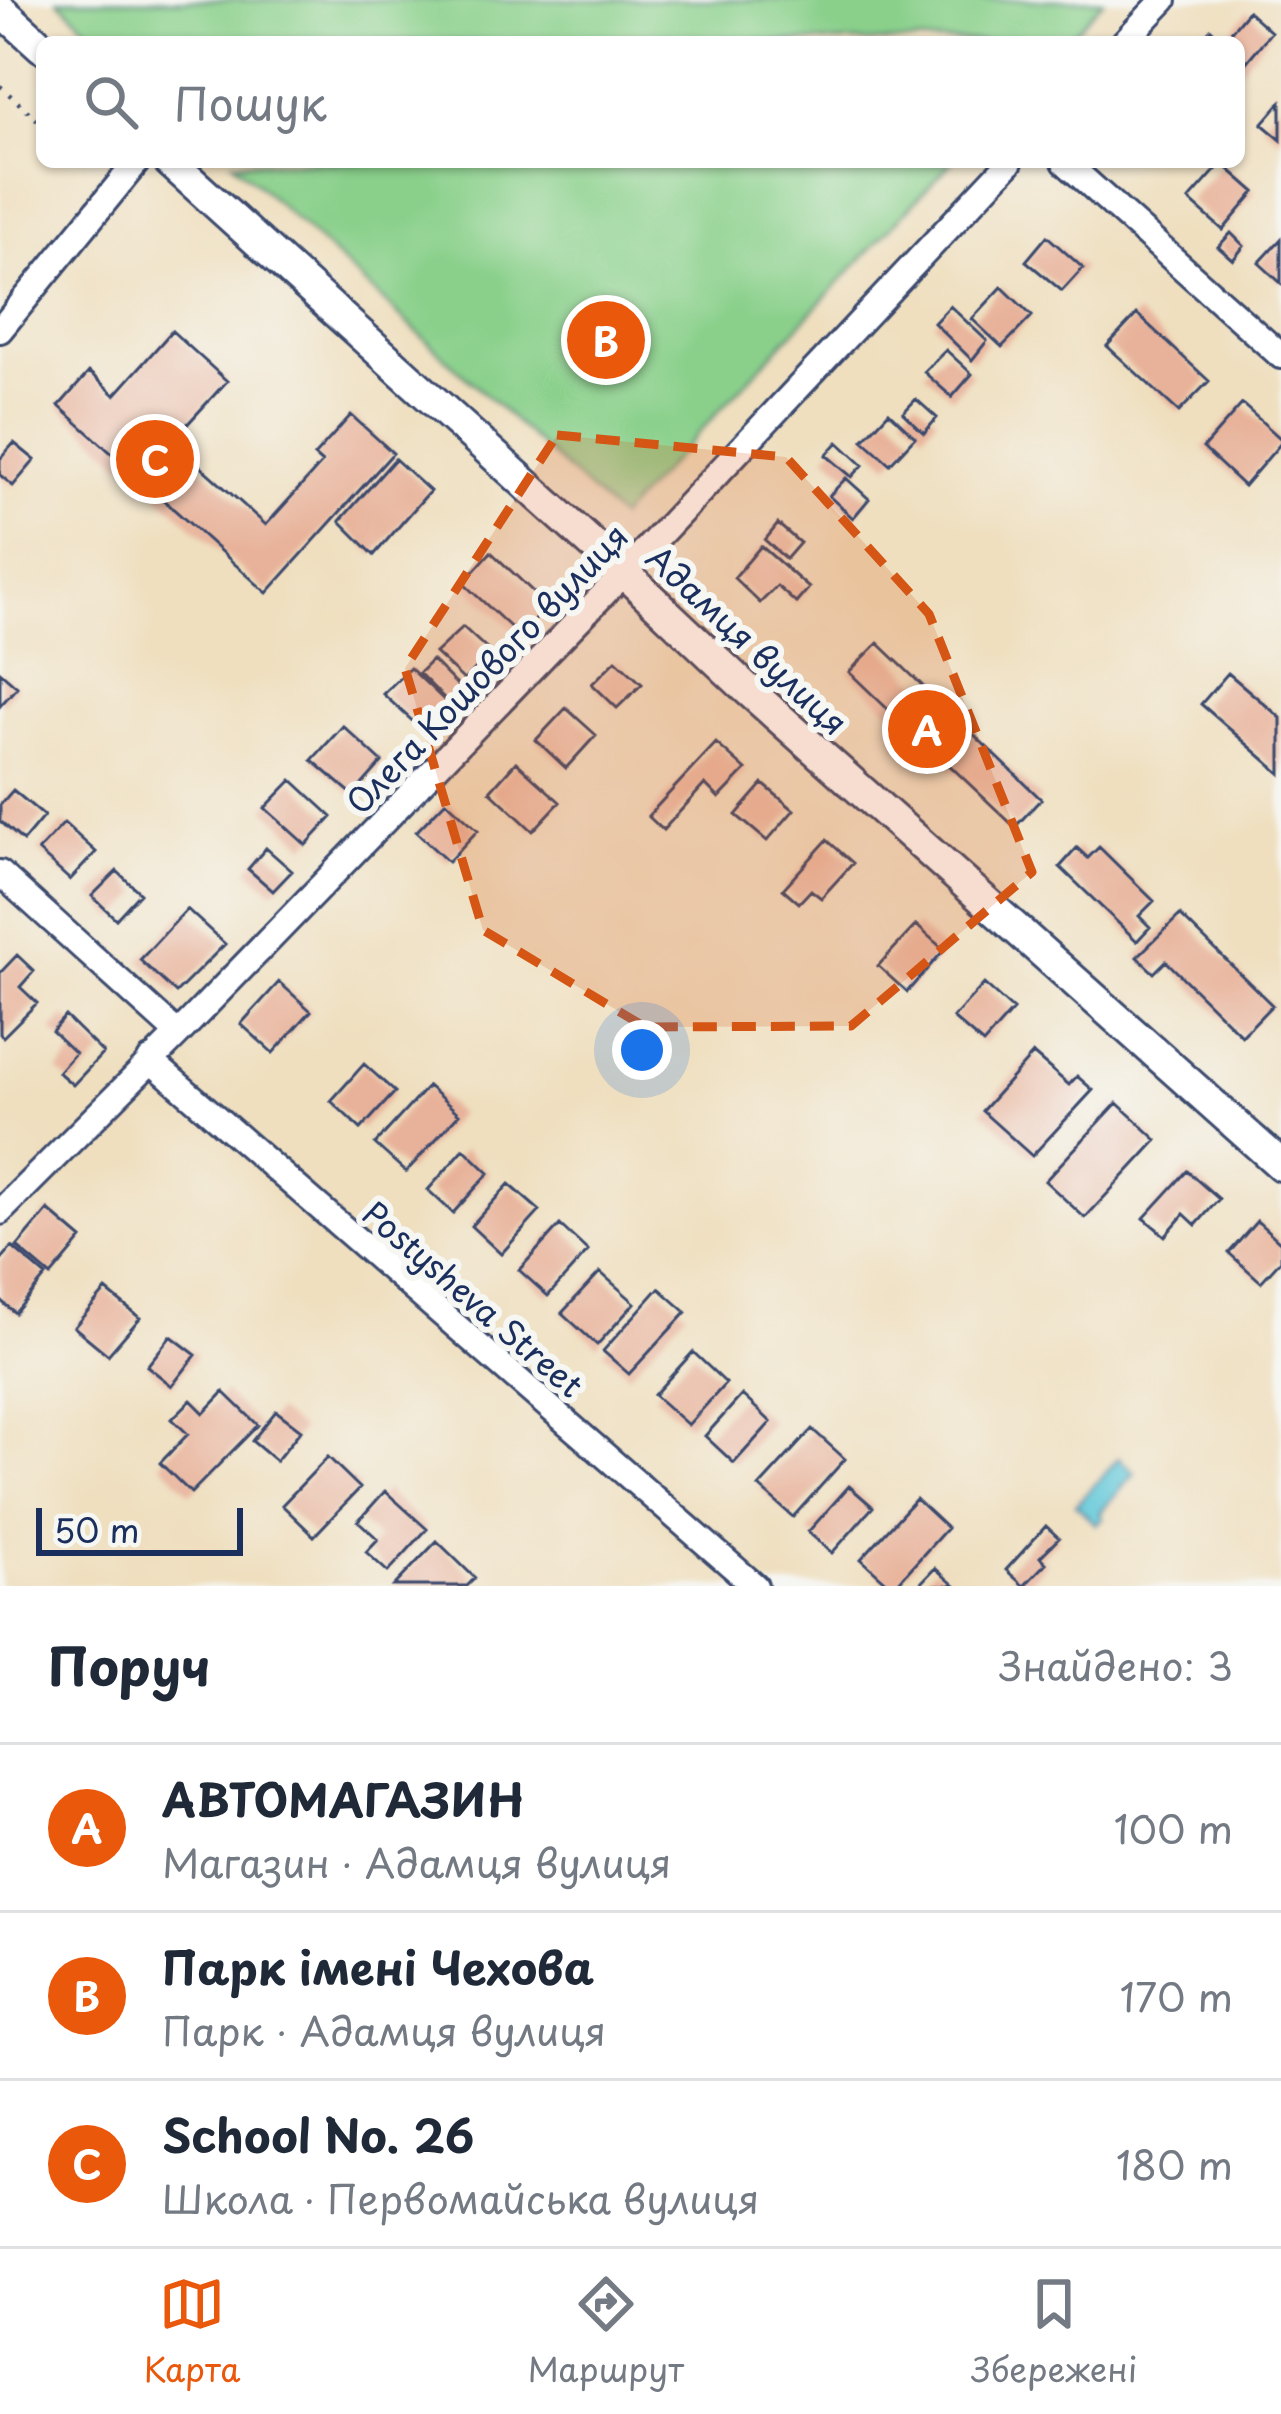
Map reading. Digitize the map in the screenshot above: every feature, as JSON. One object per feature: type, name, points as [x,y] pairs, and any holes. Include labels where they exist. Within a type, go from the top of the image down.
[{"type":"street","points":[[1130,36],[1164,0]]},
{"type":"street","points":[[0,9],[36,41]]},
{"type":"street","points":[[0,330],[132,168]]},
{"type":"street","name":"Адамця вулиця","points":[[177,168],[747,689],[1281,1165]]},
{"type":"street","name":"Олега Кошового вулиця","points":[[0,1212],[624,573],[1004,168]]},
{"type":"street","points":[[1072,168],[1281,356]]},
{"type":"street","points":[[0,873],[178,1034]]},
{"type":"street","name":"Postysheva Street","points":[[150,1060],[755,1586]]},
{"type":"path","points":[[0,86],[36,119]]},
{"type":"highlighted area","points":[[557,435],[786,457],[929,614],[1032,872],[851,1026],[645,1027],[483,930],[405,668]]},
{"type":"green space","points":[[58,0],[1104,0],[1071,36],[97,36]]},
{"type":"green space","points":[[240,168],[946,168],[619,518]]},
{"type":"water","points":[[1119,1458],[1135,1473],[1096,1524],[1076,1505]]},
{"type":"building","points":[[1248,11],[1271,32],[1245,64],[1245,36],[1227,36]]},
{"type":"building","points":[[1281,102],[1281,140],[1262,124]]},
{"type":"building","points":[[1218,168],[1228,168],[1255,192],[1223,230],[1189,200]]},
{"type":"building","points":[[1231,233],[1244,246],[1233,260],[1218,247]]},
{"type":"building","points":[[1047,236],[1083,268],[1062,291],[1026,261]]},
{"type":"building","points":[[1281,239],[1281,283],[1259,263]]},
{"type":"building","points":[[1002,287],[1032,316],[1002,347],[972,319]]},
{"type":"building","points":[[950,306],[987,341],[972,360],[934,323]]},
{"type":"building","points":[[1137,314],[1209,381],[1179,412],[1107,346]]},
{"type":"building","points":[[172,331],[227,381],[172,441],[266,525],[322,463],[314,456],[351,415],[393,453],[267,593],[59,406],[89,372],[115,395]]},
{"type":"building","points":[[946,350],[972,374],[952,397],[924,372]]},
{"type":"building","points":[[916,399],[937,418],[924,433],[903,413]]},
{"type":"building","points":[[1242,404],[1281,439],[1244,486],[1203,448]]},
{"type":"building","points":[[889,412],[915,437],[890,464],[863,440]]},
{"type":"building","points":[[838,442],[863,465],[852,477],[826,455]]},
{"type":"building","points":[[14,443],[35,460],[13,486],[0,475],[0,459]]},
{"type":"building","points":[[395,459],[430,491],[374,555],[340,521]]},
{"type":"building","points":[[846,478],[869,499],[853,518],[829,496]]},
{"type":"building","points":[[778,524],[800,543],[786,559],[765,540]]},
{"type":"building","points":[[761,546],[809,588],[796,603],[777,586],[760,603],[734,578]]},
{"type":"building","points":[[491,552],[548,606],[520,636],[463,583]]},
{"type":"building","points":[[463,627],[491,653],[464,680],[435,653]]},
{"type":"building","points":[[878,643],[926,689],[897,718],[849,672]]},
{"type":"building","points":[[432,660],[468,696],[455,709],[419,673]]},
{"type":"building","points":[[616,660],[642,684],[617,708],[592,684]]},
{"type":"building","points":[[410,668],[446,702],[419,727],[383,694]]},
{"type":"building","points":[[0,672],[17,687],[0,706]]},
{"type":"building","points":[[1228,673],[1281,718],[1281,774],[1201,704]]},
{"type":"building","points":[[936,694],[963,719],[920,766],[894,742]]},
{"type":"building","points":[[566,708],[596,735],[566,768],[536,740]]},
{"type":"building","points":[[343,726],[382,762],[353,795],[312,760]]},
{"type":"building","points":[[971,732],[1041,799],[1015,827],[945,761]]},
{"type":"building","points":[[716,743],[746,770],[719,798],[705,784],[663,830],[648,816]]},
{"type":"building","points":[[516,762],[560,802],[533,831],[490,791]]},
{"type":"building","points":[[292,780],[332,817],[306,845],[265,808]]},
{"type":"building","points":[[763,784],[794,810],[767,841],[736,815]]},
{"type":"building","points":[[13,790],[44,816],[23,841],[0,821],[0,805]]},
{"type":"building","points":[[446,801],[478,830],[448,862],[416,832]]},
{"type":"building","points":[[64,823],[96,852],[70,880],[38,851]]},
{"type":"building","points":[[827,840],[853,863],[821,898],[811,890],[799,903],[783,889]]},
{"type":"building","points":[[1099,847],[1154,901],[1139,916],[1150,927],[1137,941],[1060,867],[1077,848],[1088,858]]},
{"type":"building","points":[[266,848],[292,871],[273,891],[248,869]]},
{"type":"building","points":[[117,871],[140,893],[116,919],[92,896]]},
{"type":"building","points":[[187,909],[225,944],[176,993],[140,960]]},
{"type":"building","points":[[1180,915],[1272,1005],[1242,1036],[1166,961],[1154,973],[1137,957]]},
{"type":"building","points":[[916,925],[944,950],[907,992],[878,966]]},
{"type":"building","points":[[17,955],[34,971],[20,987],[37,1003],[3,1037],[0,973]]},
{"type":"building","points":[[279,982],[311,1011],[273,1053],[241,1024]]},
{"type":"building","points":[[984,984],[1013,1010],[983,1044],[953,1018]]},
{"type":"building","points":[[65,1016],[103,1053],[73,1085],[58,1072],[75,1053],[52,1031]]},
{"type":"building","points":[[1033,1054],[1069,1085],[1077,1076],[1093,1090],[1032,1156],[982,1111]]},
{"type":"building","points":[[364,1064],[395,1092],[361,1129],[331,1101]]},
{"type":"building","points":[[428,1086],[459,1114],[406,1172],[375,1144]]},
{"type":"building","points":[[1117,1103],[1157,1140],[1085,1218],[1045,1181]]},
{"type":"building","points":[[464,1149],[489,1173],[453,1213],[428,1190]]},
{"type":"building","points":[[1187,1171],[1219,1199],[1196,1225],[1184,1214],[1165,1236],[1144,1218]]},
{"type":"building","points":[[509,1184],[540,1211],[501,1254],[471,1226]]},
{"type":"building","points":[[48,1210],[82,1239],[51,1276],[17,1247]]},
{"type":"building","points":[[1257,1221],[1281,1243],[1281,1260],[1261,1282],[1229,1253]]},
{"type":"building","points":[[560,1225],[588,1251],[548,1296],[519,1270]]},
{"type":"building","points":[[12,1247],[46,1276],[15,1313],[0,1300],[0,1261]]},
{"type":"building","points":[[600,1272],[635,1303],[597,1345],[562,1313]]},
{"type":"building","points":[[659,1288],[686,1312],[629,1374],[603,1351]]},
{"type":"building","points":[[106,1290],[140,1318],[108,1355],[74,1327]]},
{"type":"building","points":[[171,1336],[196,1355],[172,1386],[147,1366]]},
{"type":"building","points":[[693,1352],[726,1383],[688,1425],[654,1395]]},
{"type":"building","points":[[224,1392],[258,1425],[191,1493],[160,1463],[188,1434],[172,1419],[191,1400],[204,1413]]},
{"type":"building","points":[[742,1395],[771,1422],[734,1463],[705,1436]]},
{"type":"building","points":[[276,1411],[301,1430],[276,1461],[252,1441]]},
{"type":"building","points":[[812,1429],[845,1459],[793,1517],[759,1487]]},
{"type":"building","points":[[328,1457],[360,1488],[314,1536],[282,1505]]},
{"type":"building","points":[[849,1486],[873,1507],[832,1553],[808,1532]]},
{"type":"building","points":[[385,1491],[427,1529],[388,1572],[366,1552],[378,1539],[358,1521]]},
{"type":"building","points":[[916,1499],[947,1528],[891,1586],[861,1559]]},
{"type":"building","points":[[1046,1526],[1059,1538],[1040,1557],[1046,1563],[1024,1586],[1006,1570]]},
{"type":"building","points":[[437,1541],[475,1578],[467,1586],[394,1586]]},
{"type":"building","points":[[935,1568],[955,1586],[918,1586]]},
{"type":"place","name":"Парк імені Чехова","points":[[606,340]]},
{"type":"place","name":"School No. 26","points":[[155,459]]},
{"type":"place","name":"АВТОМАГАЗИН","points":[[927,729]]}]
